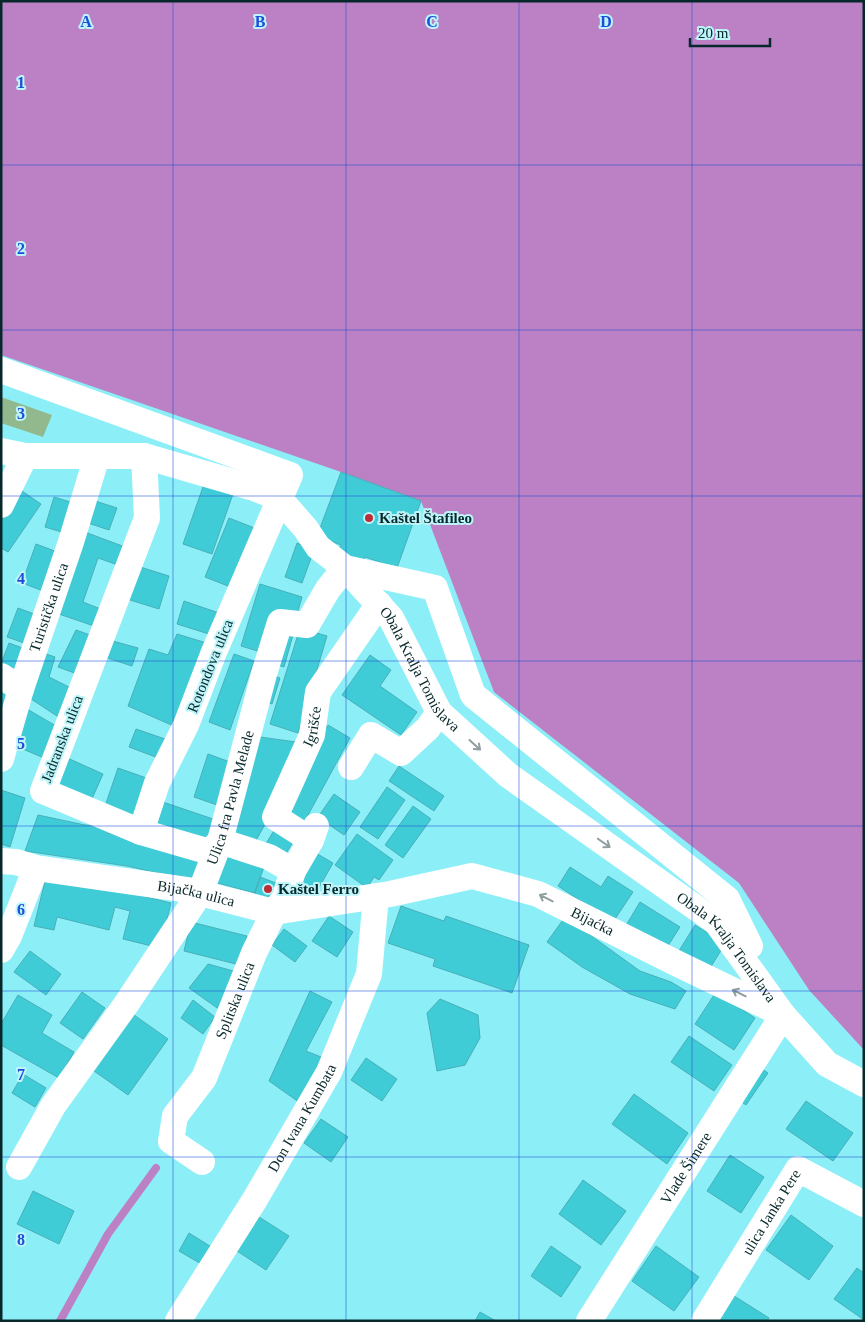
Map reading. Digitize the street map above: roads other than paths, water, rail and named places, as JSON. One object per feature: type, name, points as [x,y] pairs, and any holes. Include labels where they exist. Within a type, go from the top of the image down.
[{"type":"street","name":"Rotondova ulica","points":[[1,370],[290,474],[214,652],[186,725],[158,783],[141,832]]},
{"type":"street","name":"Obala Kralja Tomislava","points":[[13,454],[144,456],[254,488],[279,498],[306,529],[318,547],[345,568],[391,618],[439,712],[508,775],[716,922],[783,1014]]},
{"type":"street","points":[[1,505],[13,454]]},
{"type":"street","name":"Turistička ulica","points":[[1,759],[11,682],[71,542],[97,456]]},
{"type":"street","name":"Jadranska ulica","points":[[144,456],[147,518],[42,791],[141,832],[210,852],[220,841]]},
{"type":"street","points":[[345,568],[434,588],[474,695],[727,899],[783,1014],[827,1064],[864,1084]]},
{"type":"street","name":"Ulica fra Pavla Melade","points":[[19,1167],[53,1106],[127,1003],[200,893],[220,841],[264,674],[280,622],[307,625],[328,589],[345,568]]},
{"type":"street","name":"Igrišće","points":[[314,833],[275,817],[312,735],[318,692],[379,604]]},
{"type":"street","points":[[350,767],[371,735],[401,753],[428,728],[439,712]]},
{"type":"street","name":"Splitska ulica","points":[[202,1162],[171,1141],[175,1116],[204,1078],[254,953],[274,912],[284,899],[294,871],[314,833]]},
{"type":"street","points":[[220,841],[269,857],[294,871]]},
{"type":"street","name":"Bijačka ulica","points":[[1,861],[16,862],[36,868],[188,890],[274,912],[383,895]]},
{"type":"street","points":[[1,950],[9,936],[36,868]]},
{"type":"street","name":"Bijaćka","points":[[383,895],[472,876],[538,894],[667,959],[783,1014]]},
{"type":"street","name":"Don Ivana Kumbata","points":[[178,1321],[254,1202],[329,1072],[369,974],[383,895]]},
{"type":"street","name":"Vlade Šimere","points":[[589,1321],[783,1014]]},
{"type":"street","name":"ulica Janka Pere","points":[[704,1321],[798,1169],[864,1204]]},
{"type":"waterway","points":[[60,1321],[108,1234],[156,1168]]},
{"type":"place","name":"Kaštel Štafileo","points":[[369,518]]},
{"type":"place","name":"Kaštel Ferro","points":[[268,889]]}]
